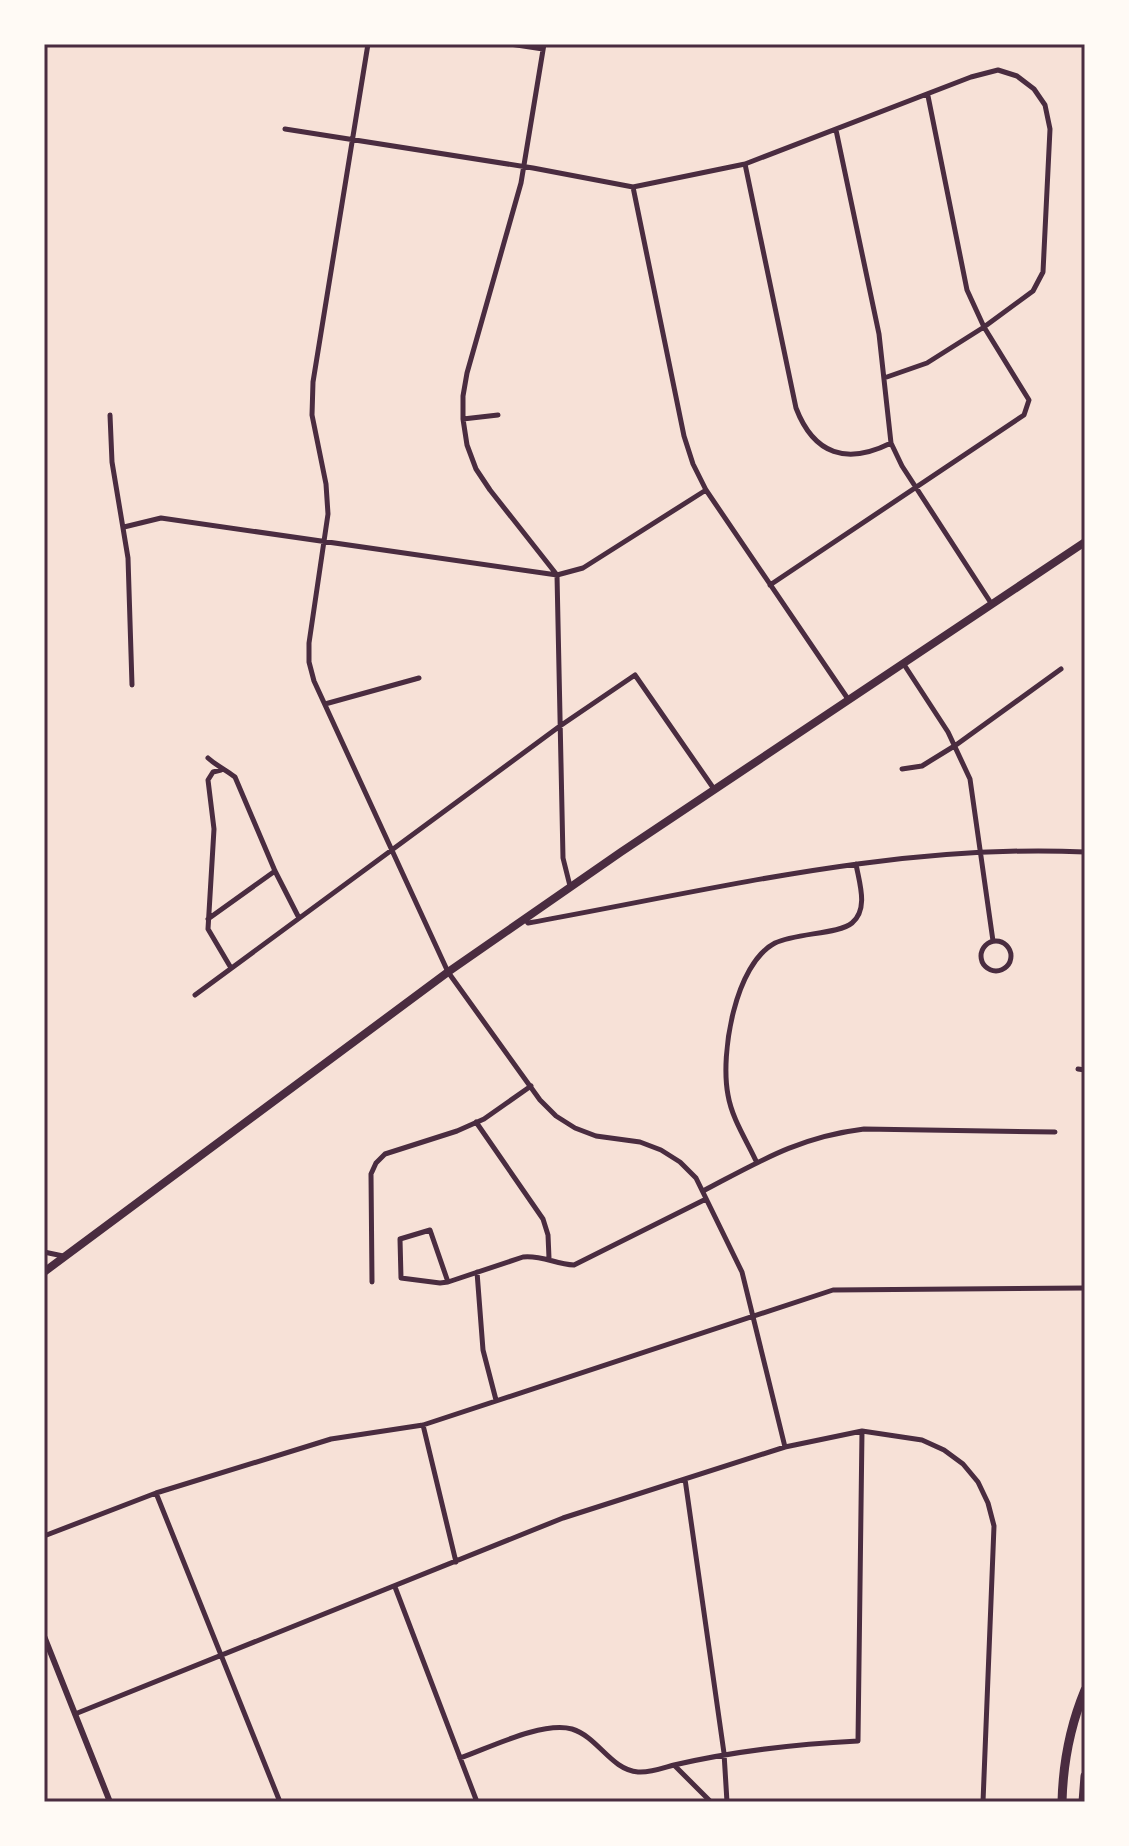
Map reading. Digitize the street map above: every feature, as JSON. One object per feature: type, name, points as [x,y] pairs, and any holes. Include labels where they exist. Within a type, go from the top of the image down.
[{"type":"highway","points":[[1062,1802],[1066,1752],[1073,1717],[1085,1690]]},
{"type":"highway","points":[[1083,1802],[1085,1776]]},
{"type":"main road","points":[[44,1272],[448,972],[714,789],[1085,542]]},
{"type":"street","points":[[368,44],[311,401],[326,484],[328,514],[309,643],[309,662],[390,850],[448,972],[531,1086],[556,1116],[575,1128],[596,1136],[640,1142],[661,1150],[680,1162],[696,1178],[742,1272],[785,1447]]},
{"type":"street","points":[[510,44],[544,47],[521,183],[467,373],[463,419],[467,445],[476,469],[557,575],[563,858],[571,887]]},
{"type":"street","points":[[285,129],[633,187],[745,164],[971,77],[998,70],[1017,76],[1034,89],[1049,115],[1047,233],[1043,272],[1033,291],[984,327],[927,363],[884,378]]},
{"type":"street","points":[[770,585],[1024,415],[1029,400],[984,327],[967,290],[928,96]]},
{"type":"street","points":[[836,130],[876,318],[891,443],[991,603]]},
{"type":"street","points":[[745,164],[796,408],[803,427],[816,441],[842,453],[862,454],[891,443]]},
{"type":"street","points":[[633,187],[684,436],[693,464],[706,490],[848,699]]},
{"type":"street","points":[[110,415],[112,462],[128,558],[132,685]]},
{"type":"street","points":[[463,419],[498,415]]},
{"type":"street","points":[[124,527],[161,518],[557,575],[583,568],[706,490]]},
{"type":"street","points":[[903,663],[956,745],[970,779],[993,941]]},
{"type":"street","points":[[902,769],[922,766],[956,745],[1061,669]]},
{"type":"street","points":[[195,995],[560,726],[635,675],[714,789]]},
{"type":"street","points":[[325,704],[419,678]]},
{"type":"street","points":[[208,758],[221,770]]},
{"type":"street","points":[[231,968],[208,929],[214,829],[208,780],[213,772],[221,770],[235,777],[275,871],[299,918]]},
{"type":"street","points":[[525,919],[528,923],[775,876],[856,864],[980,851],[1085,852]]},
{"type":"street","points":[[757,1163],[731,1110],[727,1094],[727,1058],[738,991],[754,961],[766,948],[794,935],[853,923],[862,903],[856,864]]},
{"type":"street","points":[[208,919],[275,871]]},
{"type":"street","points":[[993,941],[1003,943],[1010,951],[1011,961],[999,971],[986,968],[981,959],[982,950],[993,941]]},
{"type":"street","points":[[372,1282],[370,1186],[376,1163],[385,1154],[476,1122],[531,1086]]},
{"type":"street","points":[[476,1122],[543,1219],[548,1235],[549,1258]]},
{"type":"street","points":[[703,1191],[803,1141],[833,1133],[864,1129],[1055,1132]]},
{"type":"street","points":[[448,1282],[430,1230],[400,1239],[401,1278],[448,1282],[536,1255],[574,1265],[706,1199]]},
{"type":"street","points":[[44,1252],[58,1256],[67,1254]]},
{"type":"street","points":[[477,1272],[483,1350],[496,1400]]},
{"type":"street","points":[[44,1536],[156,1493],[331,1439],[423,1425],[833,1290],[1085,1288]]},
{"type":"street","points":[[423,1425],[456,1562]]},
{"type":"street","points":[[460,1758],[551,1727],[572,1729],[591,1739],[616,1762],[636,1772],[724,1753],[858,1741],[862,1431]]},
{"type":"street","points":[[75,1714],[563,1518],[785,1447],[862,1431],[922,1440],[944,1450],[963,1464],[978,1482],[988,1503],[994,1526],[983,1802]]},
{"type":"street","points":[[685,1479],[724,1753],[727,1802]]},
{"type":"street","points":[[156,1493],[280,1802]]},
{"type":"street","points":[[395,1587],[477,1802]]},
{"type":"street","points":[[44,1636],[110,1802]]},
{"type":"street","points":[[674,1765],[711,1802]]}]
